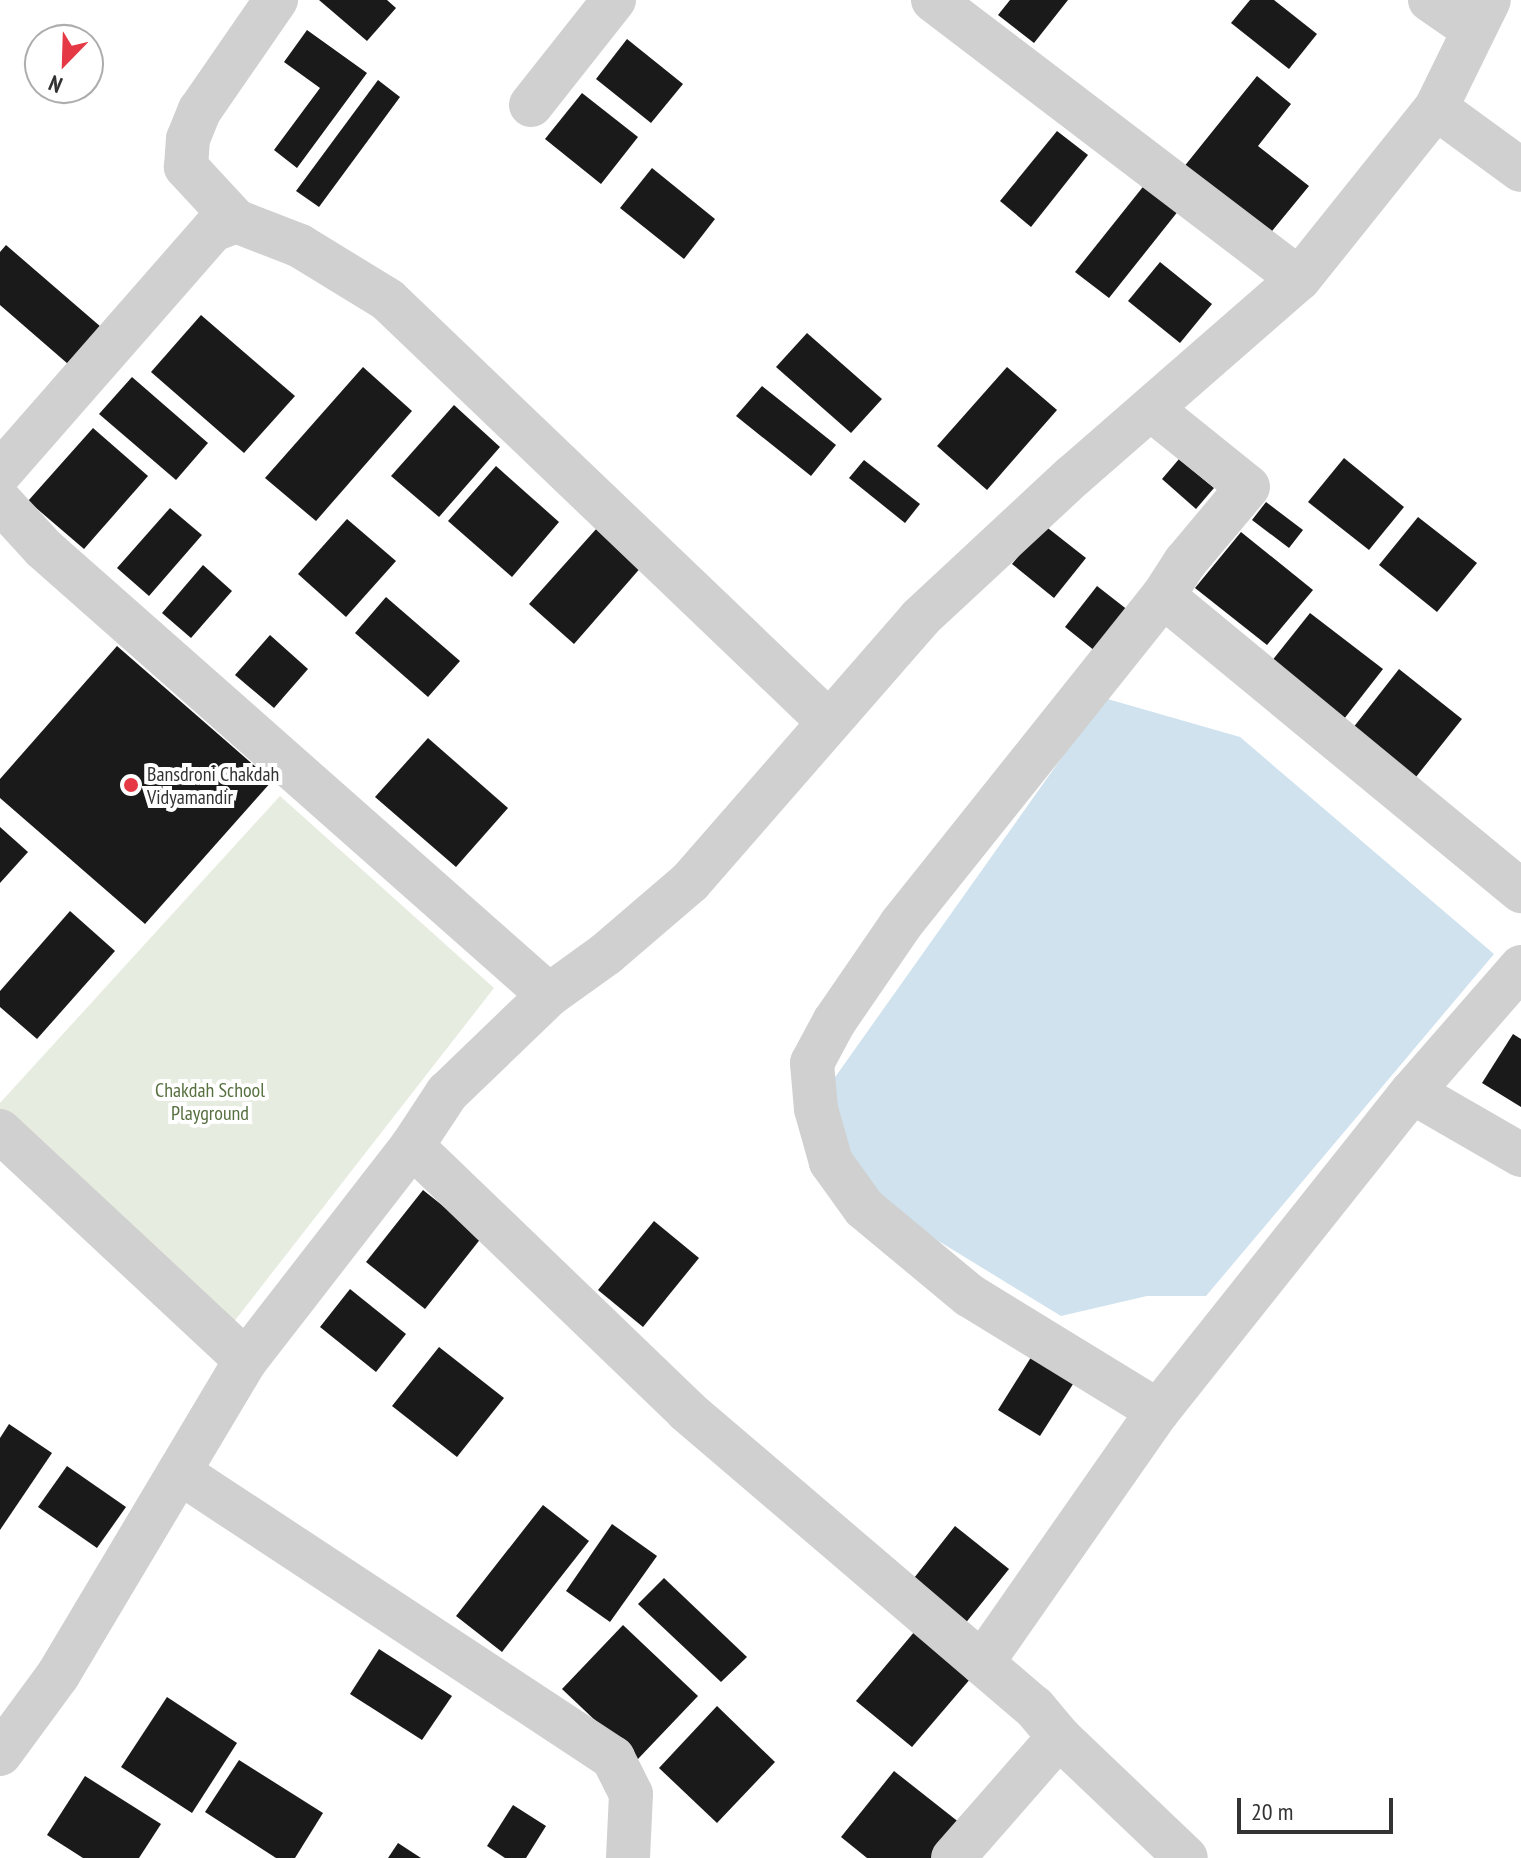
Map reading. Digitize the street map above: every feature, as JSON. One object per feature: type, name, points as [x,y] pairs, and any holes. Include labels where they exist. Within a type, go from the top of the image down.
[{"type":"street","points":[[276,0],[200,110],[188,139],[186,167],[236,221],[300,246],[388,300],[829,722]]},
{"type":"street","points":[[531,105],[614,0]]},
{"type":"street","points":[[933,0],[1299,279]]},
{"type":"street","points":[[0,1754],[58,1675],[246,1360],[412,1146],[447,1093],[549,995],[606,954],[690,882],[920,618],[1299,279],[1436,108],[1481,14],[1430,0]]},
{"type":"street","points":[[1436,108],[1521,170]]},
{"type":"street","points":[[0,473],[213,230],[236,221]]},
{"type":"street","points":[[1151,409],[1248,487],[1185,562],[1163,596],[901,924],[834,1022],[812,1063],[816,1109],[831,1162],[864,1208],[970,1296],[1158,1411]]},
{"type":"street","points":[[0,501],[43,548],[549,995]]},
{"type":"street","points":[[1163,596],[1521,891]]},
{"type":"street","points":[[982,1663],[1158,1411],[1412,1092],[1521,967]]},
{"type":"street","points":[[1412,1092],[1521,1155]]},
{"type":"street","points":[[0,1131],[246,1360]]},
{"type":"street","points":[[412,1146],[687,1411],[1034,1707],[1059,1737],[1186,1858]]},
{"type":"street","points":[[179,1472],[613,1758],[631,1794],[628,1858]]},
{"type":"street","points":[[953,1858],[1059,1737]]},
{"type":"green space","name":"Chakdah School Playground","points":[[280,796],[494,988],[222,1337],[0,1125],[0,1103]]},
{"type":"water","points":[[1104,698],[1240,737],[1494,954],[1206,1296],[1147,1296],[1061,1316],[878,1204],[821,1097]]},
{"type":"building","points":[[319,0],[387,0],[396,8],[367,41]]},
{"type":"building","points":[[1010,0],[1068,0],[1034,43],[998,15]]},
{"type":"building","points":[[1250,0],[1274,0],[1317,34],[1289,69],[1231,23]]},
{"type":"building","points":[[307,30],[367,73],[297,168],[274,150],[320,88],[284,62]]},
{"type":"building","points":[[627,39],[683,84],[651,123],[596,79]]},
{"type":"building","points":[[1257,76],[1291,104],[1258,146],[1309,186],[1268,236],[1183,168]]},
{"type":"building","points":[[378,80],[400,97],[319,207],[296,191]]},
{"type":"building","points":[[582,93],[638,137],[601,184],[545,139]]},
{"type":"building","points":[[1057,131],[1088,155],[1031,227],[1000,201]]},
{"type":"building","points":[[652,168],[715,219],[684,259],[620,208]]},
{"type":"building","points":[[1146,183],[1179,210],[1109,298],[1075,272]]},
{"type":"building","points":[[6,245],[101,327],[68,364],[0,305],[0,252]]},
{"type":"building","points":[[1160,262],[1212,304],[1180,343],[1128,301]]},
{"type":"building","points":[[201,315],[295,396],[244,453],[151,372]]},
{"type":"building","points":[[807,333],[882,399],[851,433],[776,367]]},
{"type":"building","points":[[363,367],[412,411],[316,521],[265,478]]},
{"type":"building","points":[[1007,367],[1057,410],[987,490],[937,446]]},
{"type":"building","points":[[132,377],[208,443],[176,480],[99,414]]},
{"type":"building","points":[[762,386],[836,445],[811,476],[736,416]]},
{"type":"building","points":[[454,405],[500,447],[439,517],[391,476]]},
{"type":"building","points":[[93,428],[148,476],[84,549],[28,501]]},
{"type":"building","points":[[1344,458],[1404,507],[1369,550],[1308,502]]},
{"type":"building","points":[[1179,459],[1214,488],[1196,509],[1162,479]]},
{"type":"building","points":[[864,460],[920,504],[905,523],[849,478]]},
{"type":"building","points":[[496,466],[559,522],[512,577],[448,521]]},
{"type":"building","points":[[1266,502],[1303,530],[1289,548],[1252,520]]},
{"type":"building","points":[[170,508],[202,535],[149,596],[117,568]]},
{"type":"building","points":[[1418,517],[1477,563],[1437,612],[1379,565]]},
{"type":"building","points":[[606,518],[650,557],[574,644],[529,604]]},
{"type":"building","points":[[347,519],[396,561],[346,617],[298,574]]},
{"type":"building","points":[[1044,525],[1086,558],[1054,598],[1012,564]]},
{"type":"building","points":[[1241,532],[1313,590],[1267,645],[1195,588]]},
{"type":"building","points":[[203,565],[232,591],[191,638],[162,613]]},
{"type":"building","points":[[1097,586],[1138,618],[1105,659],[1065,627]]},
{"type":"building","points":[[386,597],[460,661],[428,697],[355,633]]},
{"type":"building","points":[[1310,613],[1383,669],[1344,719],[1271,662]]},
{"type":"building","points":[[270,635],[308,669],[274,708],[235,675]]},
{"type":"building","points":[[117,646],[272,781],[145,924],[0,798],[0,779]]},
{"type":"building","points":[[1399,669],[1462,719],[1412,782],[1349,733]]},
{"type":"building","points":[[428,738],[508,808],[456,867],[375,797]]},
{"type":"building","points":[[0,827],[28,852],[0,883]]},
{"type":"building","points":[[70,911],[115,951],[37,1039],[0,1007],[0,991]]},
{"type":"building","points":[[1513,1034],[1521,1039],[1521,1107],[1482,1083]]},
{"type":"building","points":[[423,1190],[482,1237],[425,1309],[366,1262]]},
{"type":"building","points":[[654,1221],[699,1258],[643,1327],[598,1290]]},
{"type":"building","points":[[350,1289],[406,1334],[376,1372],[320,1327]]},
{"type":"building","points":[[1040,1343],[1082,1370],[1040,1436],[998,1410]]},
{"type":"building","points":[[439,1347],[504,1398],[457,1457],[392,1406]]},
{"type":"building","points":[[9,1424],[52,1453],[0,1530],[0,1438]]},
{"type":"building","points":[[67,1466],[126,1507],[97,1548],[38,1507]]},
{"type":"building","points":[[543,1505],[589,1541],[502,1652],[456,1616]]},
{"type":"building","points":[[612,1524],[657,1556],[610,1622],[566,1591]]},
{"type":"building","points":[[955,1526],[1009,1569],[960,1630],[907,1587]]},
{"type":"building","points":[[664,1578],[747,1657],[721,1682],[638,1604]]},
{"type":"building","points":[[623,1625],[698,1696],[637,1760],[562,1689]]},
{"type":"building","points":[[915,1631],[971,1678],[912,1747],[856,1701]]},
{"type":"building","points":[[379,1649],[452,1696],[422,1740],[350,1694]]},
{"type":"building","points":[[167,1697],[237,1743],[192,1813],[121,1767]]},
{"type":"building","points":[[717,1706],[775,1762],[717,1823],[659,1768]]},
{"type":"building","points":[[239,1760],[323,1813],[295,1858],[276,1858],[205,1812]]},
{"type":"building","points":[[894,1771],[965,1827],[940,1858],[867,1858],[841,1837]]},
{"type":"building","points":[[85,1776],[161,1824],[139,1858],[83,1858],[47,1835]]},
{"type":"building","points":[[513,1805],[546,1826],[526,1858],[505,1858],[487,1846]]},
{"type":"building","points":[[398,1843],[421,1858],[388,1858]]},
{"type":"place","name":"Bansdroni Chakdah Vidyamandir","points":[[131,785]]}]
